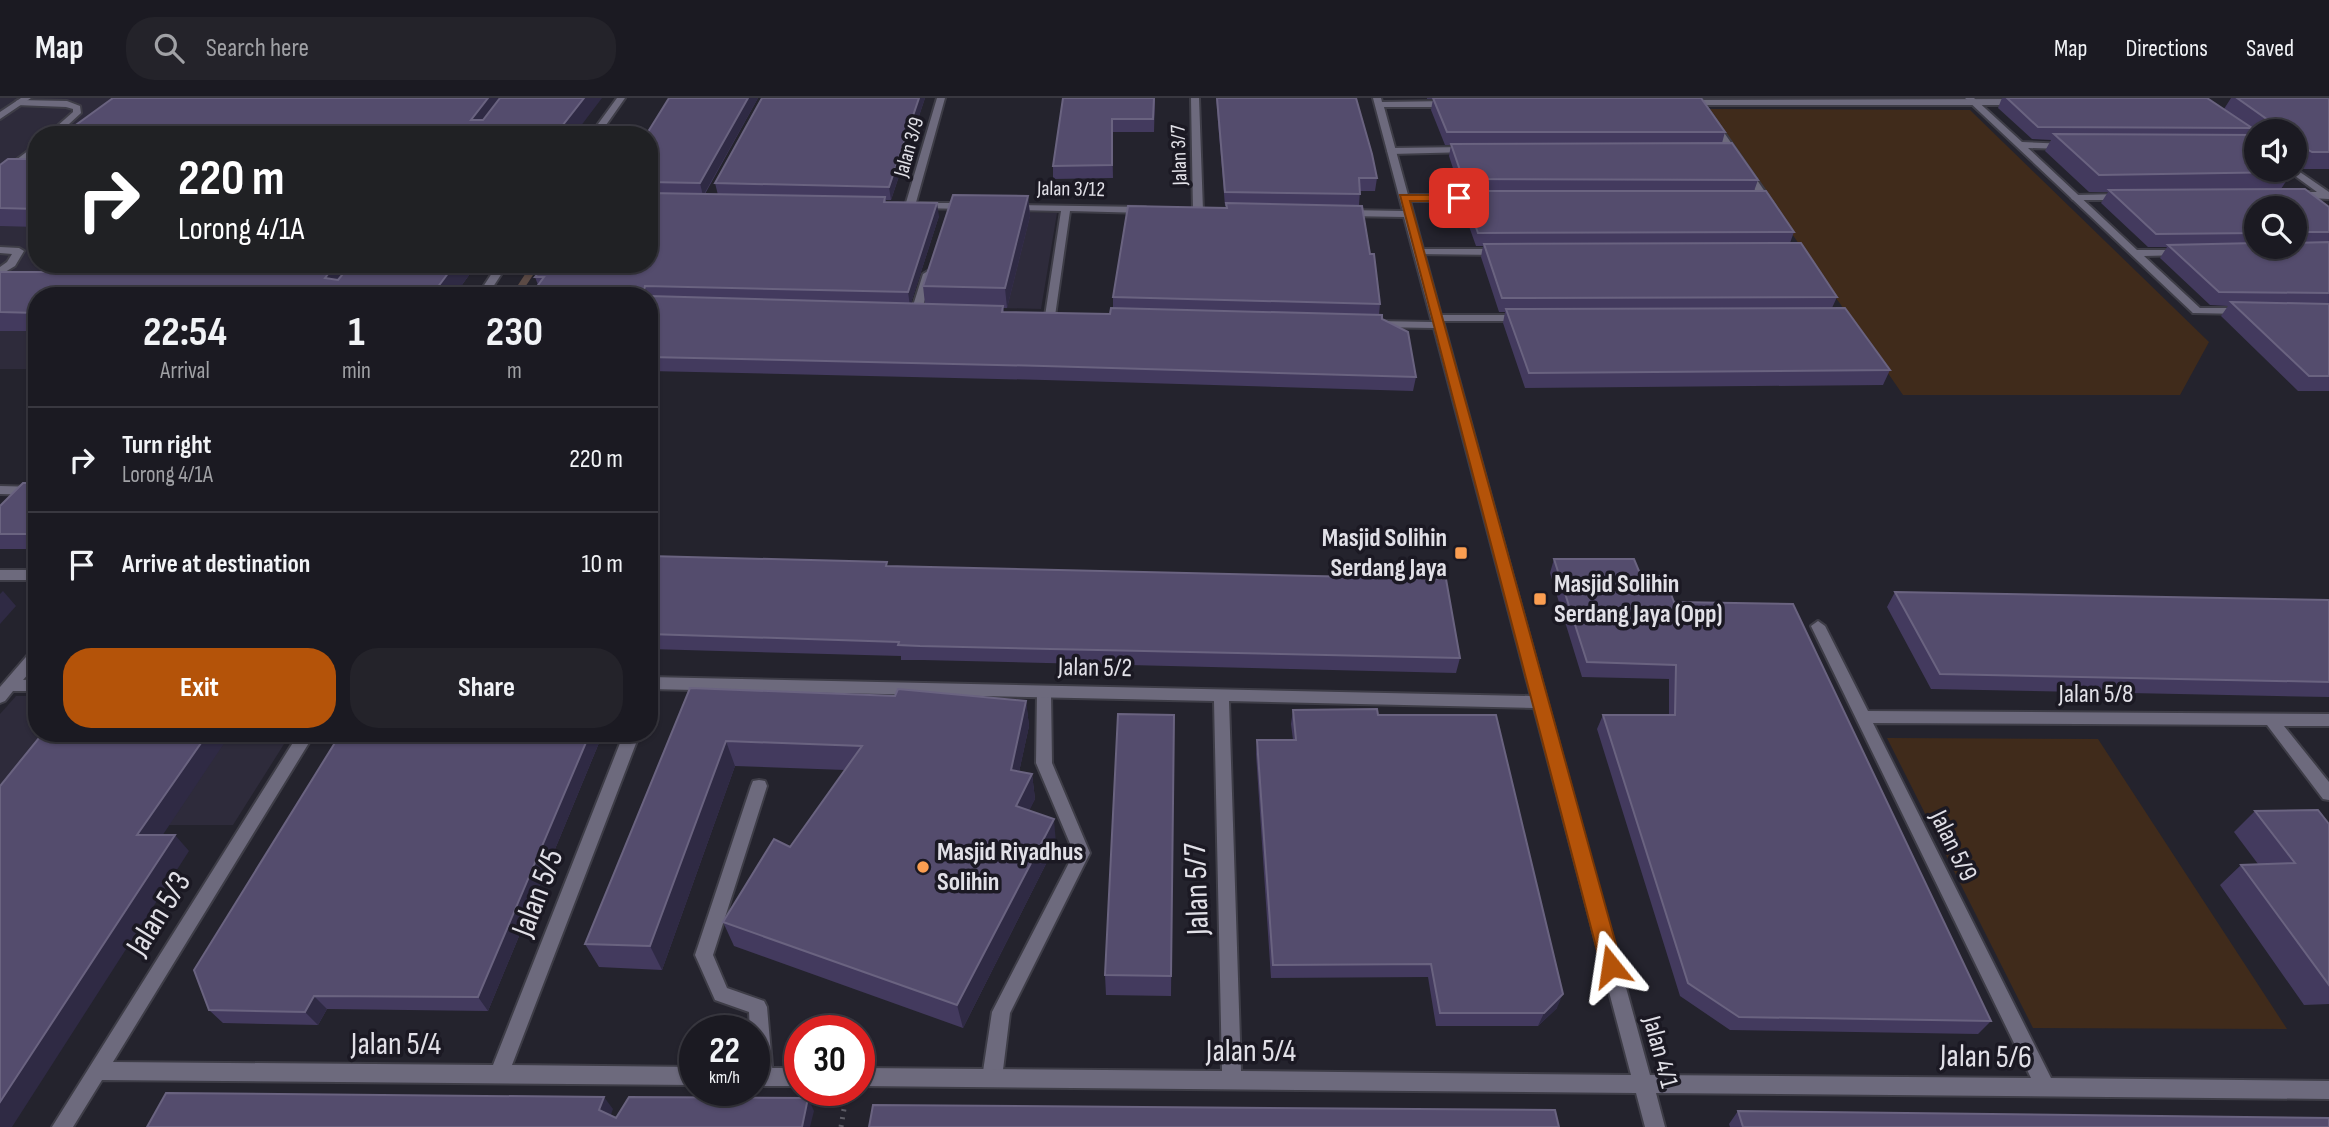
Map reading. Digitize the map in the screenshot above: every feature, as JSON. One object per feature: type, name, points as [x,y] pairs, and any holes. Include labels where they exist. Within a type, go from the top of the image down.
[{"type":"street","points":[[601,126],[621,98]]},
{"type":"street","name":"Jalan 3/9","points":[[910,206],[941,98]]},
{"type":"street","name":"Jalan 3/7","points":[[1195,98],[1198,211]]},
{"type":"street","points":[[1971,100],[2197,311],[2250,311]]},
{"type":"street","points":[[1671,103],[1971,100],[2027,102]]},
{"type":"street","points":[[0,116],[23,101],[67,104],[77,108],[77,113],[62,126]]},
{"type":"street","points":[[1378,101],[1462,104]]},
{"type":"street","name":"Jalan 4/1","points":[[1378,101],[1655,1127]]},
{"type":"street","points":[[1697,101],[1780,220]]},
{"type":"street","points":[[2020,145],[2076,146]]},
{"type":"street","points":[[1391,150],[1473,150]]},
{"type":"street","points":[[1717,150],[1731,150]]},
{"type":"street","points":[[11,168],[28,154]]},
{"type":"street","points":[[2307,181],[2327,196]]},
{"type":"street","points":[[2284,195],[2327,196]]},
{"type":"street","points":[[2076,198],[2131,197]]},
{"type":"street","points":[[1404,198],[1501,198]]},
{"type":"street","points":[[1751,199],[1765,199]]},
{"type":"street","points":[[897,205],[977,207]]},
{"type":"street","points":[[946,219],[950,206]]},
{"type":"street","name":"Jalan 3/12","points":[[1004,207],[1158,210]]},
{"type":"street","points":[[1050,316],[1066,208]]},
{"type":"street","points":[[1185,210],[1211,211]]},
{"type":"street","points":[[1329,213],[1408,214]]},
{"type":"street","points":[[0,250],[19,251],[11,264],[0,272]]},
{"type":"street","points":[[1418,252],[1514,252]]},
{"type":"street","points":[[2135,253],[2191,252]]},
{"type":"street","points":[[916,312],[933,259]]},
{"type":"street","points":[[902,311],[929,312]]},
{"type":"street","points":[[1037,316],[1062,316]]},
{"type":"street","points":[[1356,323],[1532,318]]},
{"type":"street","points":[[0,490],[28,491]]},
{"type":"street","points":[[0,575],[28,575]]},
{"type":"street","name":"Jalan 5/9","points":[[1818,626],[2045,1087]]},
{"type":"street","points":[[5,691],[28,664]]},
{"type":"street","name":"Jalan 5/2","points":[[658,685],[1540,702]]},
{"type":"street","points":[[5,691],[28,687]]},
{"type":"street","points":[[992,1078],[1002,1012],[1082,853],[1044,763],[1044,692]]},
{"type":"street","name":"Jalan 5/7","points":[[1221,695],[1232,1081]]},
{"type":"street","name":"Jalan 5/8","points":[[1863,717],[2329,720]]},
{"type":"street","points":[[2271,720],[2329,794]]},
{"type":"street","name":"Jalan 5/3","points":[[62,1127],[301,742]]},
{"type":"street","name":"Jalan 5/5","points":[[499,1074],[628,742]]},
{"type":"street","points":[[758,1015],[758,1007],[721,995],[704,955],[759,786]]},
{"type":"street","name":"Jalan 5/4","points":[[96,1071],[679,1076]]},
{"type":"street","name":"Jalan 5/4","points":[[875,1077],[1643,1083]]},
{"type":"street","name":"Jalan 5/6","points":[[1643,1083],[2329,1090]]},
{"type":"path","points":[[841,1127],[844,1106]]},
{"type":"shaded area","points":[[0,98],[505,98],[481,126],[28,126],[28,273],[269,273],[128,287],[28,287],[28,369],[0,369]]},
{"type":"shaded area","points":[[1706,109],[1970,110],[2209,342],[2180,395],[1903,395]]},
{"type":"shaded area","points":[[954,210],[1057,213],[1041,309],[924,306]]},
{"type":"shaded area","points":[[16,696],[28,696],[28,742],[285,742],[233,825],[0,825],[0,714]]},
{"type":"shaded area","points":[[1887,738],[2098,739],[2287,1029],[2033,1028]]},
{"type":"building","points":[[113,98],[488,98],[471,120],[483,120],[500,98],[584,98],[562,126],[74,126]]},
{"type":"building","points":[[669,98],[748,98],[700,183],[658,182],[658,126],[652,126]]},
{"type":"building","points":[[762,98],[919,98],[889,187],[715,183]]},
{"type":"building","points":[[1063,98],[1154,98],[1153,119],[1112,119],[1112,165],[1053,166]]},
{"type":"building","points":[[1217,98],[1356,98],[1377,178],[1359,178],[1360,194],[1225,192]]},
{"type":"building","points":[[1433,98],[1701,98],[1725,132],[1447,132]]},
{"type":"building","points":[[2007,98],[2207,98],[2244,123],[2244,128],[2038,127]]},
{"type":"building","points":[[2237,98],[2329,98],[2329,152],[2312,152],[2307,149],[2307,119],[2267,119]]},
{"type":"building","points":[[2054,134],[2244,135],[2244,173],[2099,175]]},
{"type":"building","points":[[1732,143],[1758,180],[1463,179],[1451,144]]},
{"type":"building","points":[[8,159],[28,159],[28,209],[0,208],[0,165]]},
{"type":"building","points":[[2305,189],[2329,207],[2329,232],[2307,232],[2307,196],[2244,196],[2244,233],[2156,234],[2109,190]]},
{"type":"building","points":[[1467,191],[1766,191],[1794,232],[1478,233],[1467,202],[1471,202]]},
{"type":"building","points":[[658,193],[885,197],[884,202],[937,203],[908,292],[645,286],[537,287],[544,277],[535,277],[538,273],[658,273]]},
{"type":"building","points":[[953,195],[1028,196],[1005,288],[923,286]]},
{"type":"building","points":[[1226,203],[1362,206],[1370,254],[1374,254],[1380,304],[1113,297],[1128,206],[1227,208]]},
{"type":"building","points":[[2329,242],[2329,293],[2219,292],[2168,245],[2244,243],[2244,259],[2307,259],[2307,243]]},
{"type":"building","points":[[1801,243],[1837,297],[1502,298],[1484,244]]},
{"type":"building","points":[[0,272],[329,273],[325,278],[338,280],[344,273],[448,273],[438,287],[28,287],[28,313],[0,312]]},
{"type":"building","points":[[658,296],[1003,306],[1002,312],[1110,314],[1111,308],[1382,315],[1382,319],[1408,332],[1416,377],[658,357]]},
{"type":"building","points":[[2231,302],[2329,304],[2329,376],[2309,376]]},
{"type":"building","points":[[1845,308],[1890,370],[1529,373],[1506,309]]},
{"type":"building","points":[[23,483],[28,483],[28,534],[0,534],[0,506]]},
{"type":"building","points":[[658,556],[887,562],[886,566],[1446,579],[1460,658],[920,646],[898,645],[899,642],[658,634]]},
{"type":"building","points":[[1554,559],[1634,559],[1641,576],[1664,576],[1674,602],[1793,604],[1991,1021],[1739,1017],[1688,983],[1603,715],[1675,715],[1676,665],[1587,662]]},
{"type":"building","points":[[1895,592],[2329,600],[2329,682],[1940,674]]},
{"type":"building","name":"Masjid Riyadhus Solihin","points":[[690,688],[895,696],[898,689],[1026,701],[1011,770],[1032,774],[1016,806],[1054,819],[957,1005],[723,922],[774,839],[790,847],[862,746],[726,741],[650,946],[585,944]]},
{"type":"building","points":[[1377,709],[1378,715],[1496,715],[1563,994],[1544,1013],[1440,1013],[1431,964],[1273,965],[1257,740],[1296,740],[1293,710]]},
{"type":"building","points":[[1118,714],[1174,715],[1171,976],[1105,975]]},
{"type":"building","points":[[36,742],[202,742],[137,835],[175,835],[0,1102],[0,786]]},
{"type":"building","points":[[335,742],[586,742],[478,997],[314,996],[305,1012],[209,1010],[194,970]]},
{"type":"building","points":[[2318,810],[2329,824],[2329,985],[2241,865],[2295,863],[2255,811]]},
{"type":"building","points":[[166,1093],[604,1097],[599,1110],[616,1118],[629,1097],[679,1097],[679,1106],[770,1106],[770,1098],[784,1098],[784,1106],[806,1106],[802,1127],[147,1127]]},
{"type":"building","points":[[875,1105],[1555,1110],[1559,1127],[869,1127]]},
{"type":"building","points":[[1738,1111],[2329,1118],[2329,1127],[1743,1127]]},
{"type":"waterway","points":[[521,287],[530,273]]},
{"type":"place","name":"Masjid Solihin Serdang Jaya","points":[[1461,553]]},
{"type":"place","name":"Masjid Solihin Serdang Jaya (Opp)","points":[[1540,599]]},
{"type":"place","name":"Masjid Riyadhus Solihin","points":[[923,867]]},
{"type":"route","points":[[1459,198],[1404,198],[1611,966]]}]
